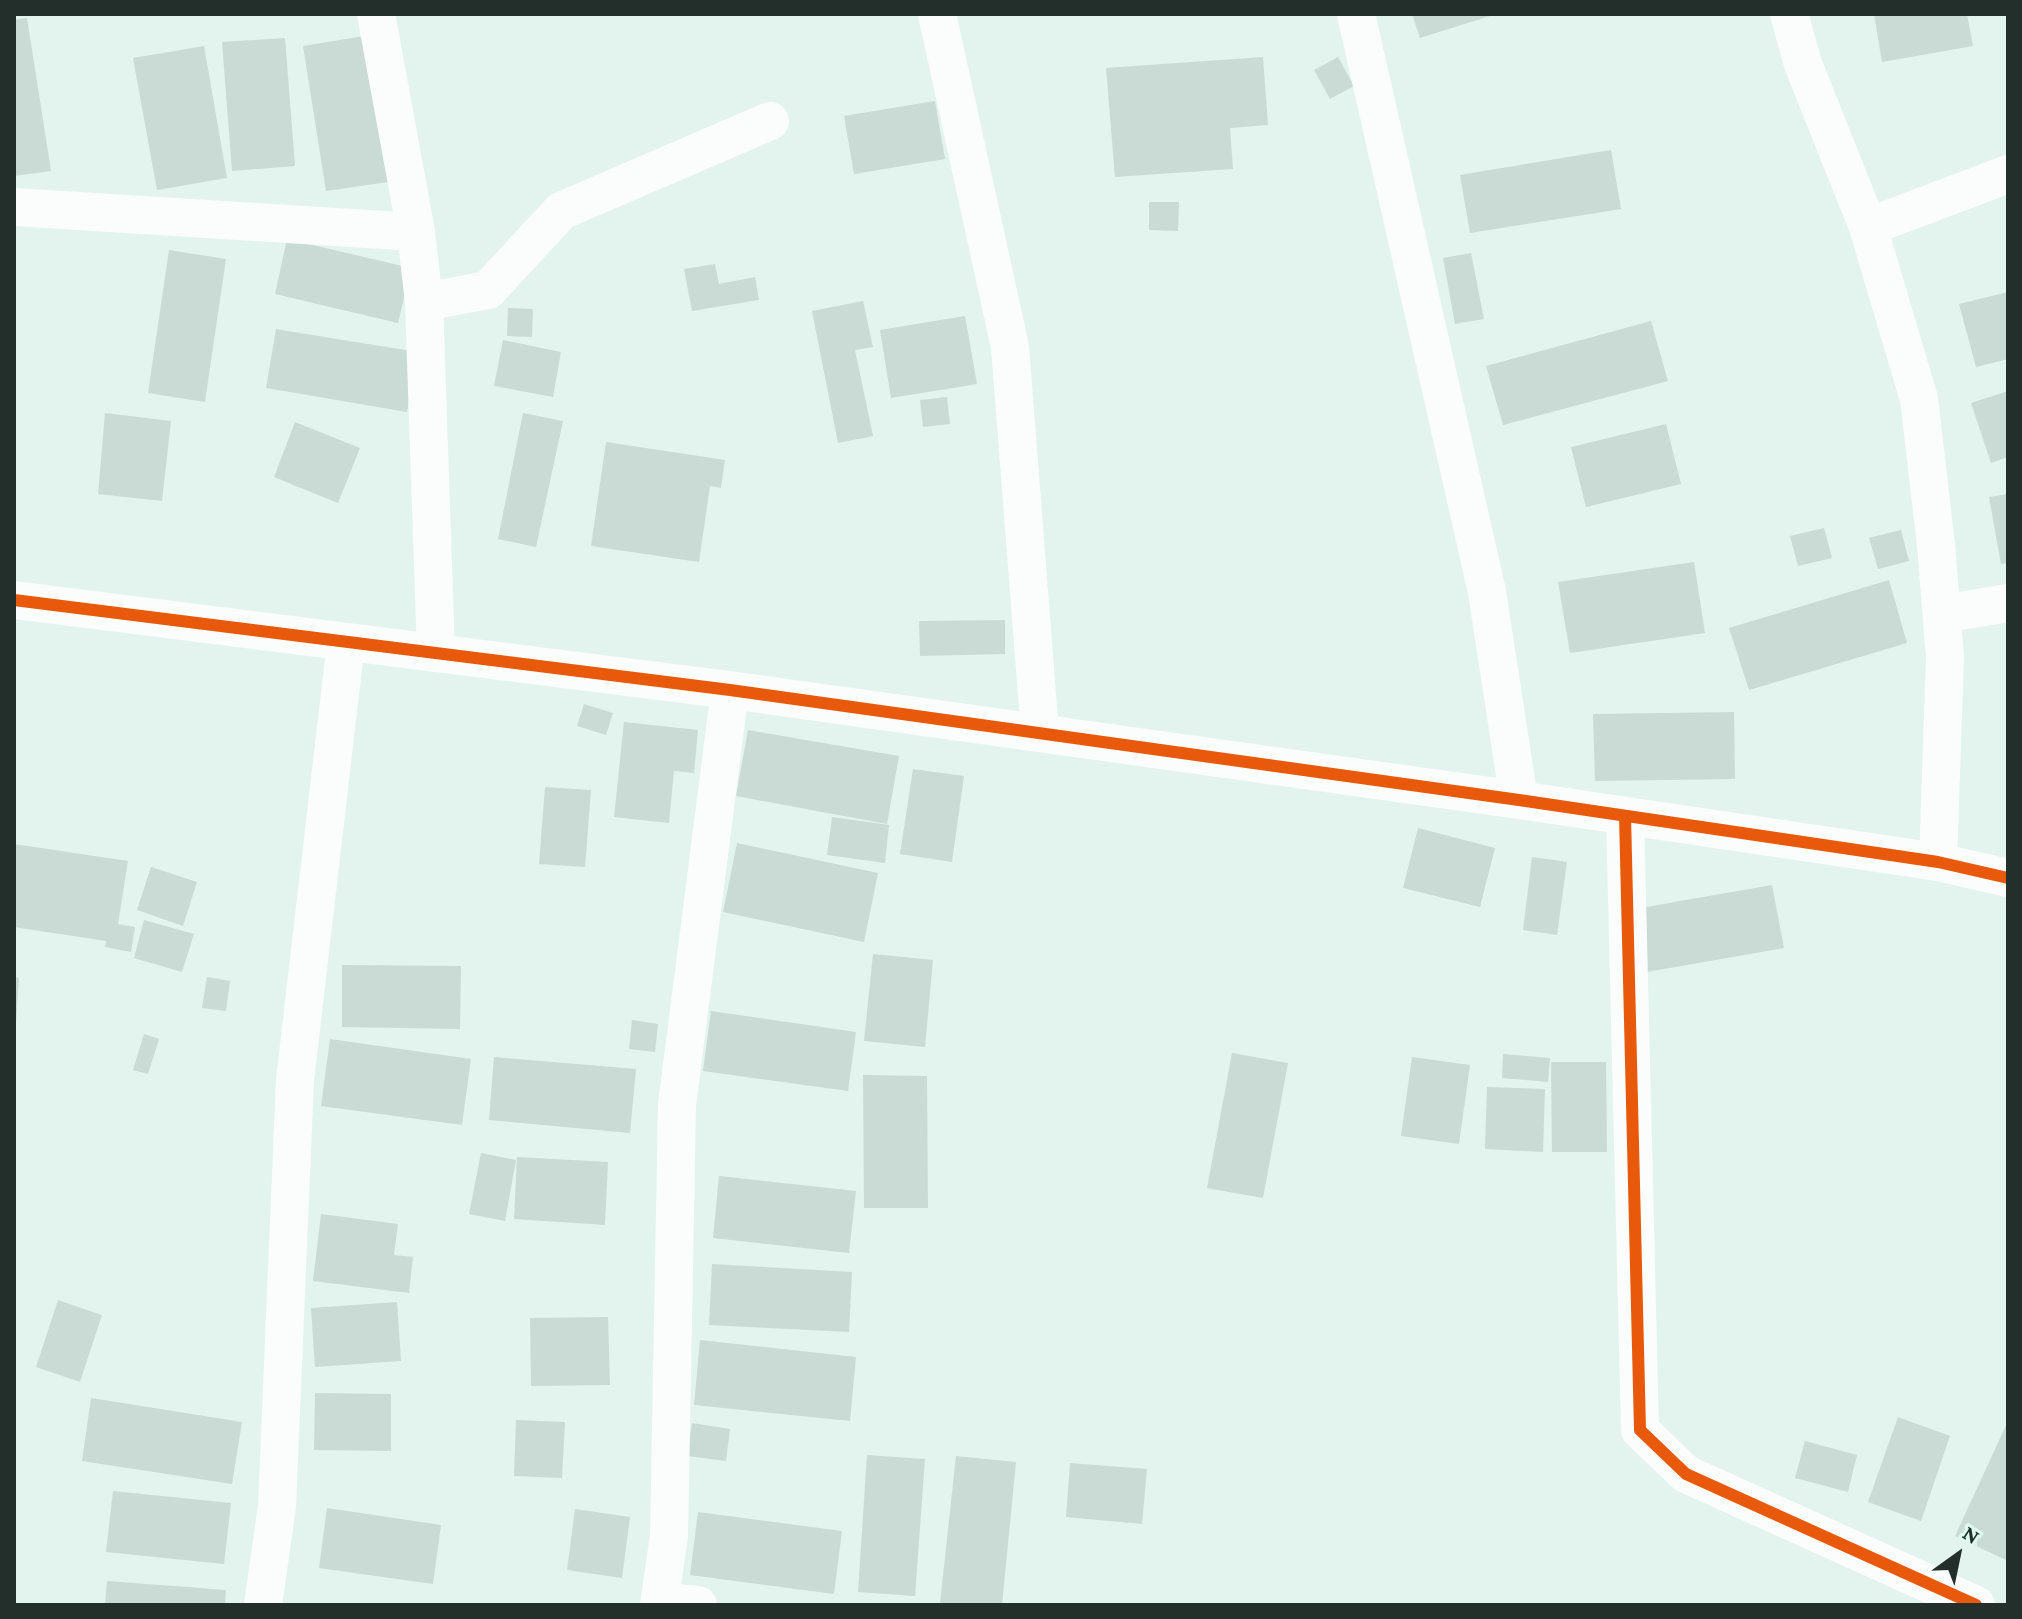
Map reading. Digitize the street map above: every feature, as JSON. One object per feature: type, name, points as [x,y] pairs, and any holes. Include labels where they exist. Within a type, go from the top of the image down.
[{"type":"street","points":[[376,14],[416,232],[424,302],[436,653]]},
{"type":"street","points":[[937,14],[1010,347],[1040,733]]},
{"type":"street","points":[[1356,14],[1487,592],[1519,800]]},
{"type":"street","points":[[1789,14],[1803,64],[1868,227],[1919,399],[1945,657],[1938,862]]},
{"type":"street","points":[[424,302],[488,290],[561,211],[770,121]]},
{"type":"street","points":[[1868,227],[2008,174]]},
{"type":"street","points":[[14,207],[416,232]]},
{"type":"street","points":[[14,600],[730,690],[1040,733],[1938,862],[2008,878]]},
{"type":"street","points":[[1942,614],[2008,603]]},
{"type":"street","points":[[263,1605],[277,1506],[295,1080],[346,642]]},
{"type":"street","points":[[698,1605],[659,1603],[669,1536],[677,1105],[730,690]]},
{"type":"street","points":[[1625,816],[1640,1430],[1686,1474],[1976,1605]]},
{"type":"building","points":[[1412,14],[1493,14],[1493,15],[1420,38]]},
{"type":"building","points":[[1874,14],[1967,14],[1973,46],[1882,62]]},
{"type":"building","points":[[27,18],[51,171],[14,176],[14,20]]},
{"type":"building","points":[[364,36],[388,182],[326,191],[303,46]]},
{"type":"building","points":[[285,38],[295,166],[232,171],[222,42]]},
{"type":"building","points":[[204,46],[227,178],[157,190],[133,58]]},
{"type":"building","points":[[1263,57],[1268,125],[1230,128],[1233,169],[1115,177],[1106,68]]},
{"type":"building","points":[[1338,57],[1354,86],[1330,99],[1314,70]]},
{"type":"building","points":[[935,101],[945,159],[854,174],[844,116]]},
{"type":"building","points":[[1611,150],[1621,209],[1470,233],[1460,175]]},
{"type":"building","points":[[1149,202],[1179,202],[1178,231],[1149,230]]},
{"type":"building","points":[[287,239],[411,268],[398,323],[275,294]]},
{"type":"building","points":[[169,250],[226,259],[205,402],[148,393]]},
{"type":"building","points":[[1471,253],[1484,319],[1455,324],[1443,258]]},
{"type":"building","points":[[715,264],[719,284],[755,277],[759,300],[692,311],[684,269]]},
{"type":"building","points":[[2008,292],[2008,359],[1976,367],[1959,304]]},
{"type":"building","points":[[863,301],[873,347],[855,350],[873,436],[838,443],[812,311]]},
{"type":"building","points":[[508,308],[533,309],[532,337],[507,336]]},
{"type":"building","points":[[965,316],[977,384],[891,398],[880,330]]},
{"type":"building","points":[[1651,321],[1668,381],[1503,425],[1486,366]]},
{"type":"building","points":[[276,329],[417,352],[407,412],[266,388]]},
{"type":"building","points":[[503,340],[561,352],[553,397],[494,386]]},
{"type":"building","points":[[2008,391],[2008,457],[1991,463],[1971,403]]},
{"type":"building","points":[[947,397],[950,424],[923,427],[920,400]]},
{"type":"building","points":[[105,413],[171,421],[162,501],[98,494]]},
{"type":"building","points":[[523,413],[563,421],[536,547],[498,539]]},
{"type":"building","points":[[295,422],[360,448],[338,503],[274,477]]},
{"type":"building","points":[[1666,424],[1681,484],[1586,507],[1571,447]]},
{"type":"building","points":[[606,442],[725,460],[721,488],[710,486],[699,562],[591,546]]},
{"type":"building","points":[[2008,494],[2008,563],[2001,564],[1989,497]]},
{"type":"building","points":[[1824,528],[1832,558],[1798,566],[1790,536]]},
{"type":"building","points":[[1901,530],[1909,561],[1878,569],[1869,538]]},
{"type":"building","points":[[1694,562],[1705,633],[1570,653],[1558,582]]},
{"type":"building","points":[[1889,580],[1907,643],[1749,690],[1729,628]]},
{"type":"building","points":[[1005,620],[1005,654],[920,656],[919,621]]},
{"type":"building","points":[[584,704],[613,713],[606,735],[577,726]]},
{"type":"building","points":[[1734,712],[1735,779],[1595,781],[1593,714]]},
{"type":"building","points":[[624,722],[698,730],[694,773],[674,771],[669,823],[614,817]]},
{"type":"building","points":[[748,730],[899,756],[887,824],[736,796]]},
{"type":"building","points":[[913,769],[964,776],[952,862],[900,854]]},
{"type":"building","points":[[545,787],[591,790],[585,867],[539,864]]},
{"type":"building","points":[[832,817],[889,825],[885,863],[827,855]]},
{"type":"building","points":[[1418,828],[1495,848],[1480,907],[1403,888]]},
{"type":"building","points":[[737,843],[878,873],[864,942],[723,912]]},
{"type":"building","points":[[14,844],[128,861],[118,924],[135,927],[131,952],[105,947],[106,941],[14,927]]},
{"type":"building","points":[[1532,857],[1567,862],[1557,935],[1523,930]]},
{"type":"building","points":[[151,867],[197,882],[183,926],[137,910]]},
{"type":"building","points":[[1772,885],[1784,948],[1647,972],[1635,909]]},
{"type":"building","points":[[144,920],[194,934],[182,972],[134,958]]},
{"type":"building","points":[[873,954],[933,960],[925,1047],[864,1041]]},
{"type":"building","points":[[342,965],[461,966],[460,1029],[342,1027]]},
{"type":"building","points":[[14,977],[19,978],[16,1023],[14,1023]]},
{"type":"building","points":[[207,977],[230,981],[226,1011],[202,1008]]},
{"type":"building","points":[[711,1011],[856,1032],[848,1091],[703,1071]]},
{"type":"building","points":[[632,1020],[658,1024],[655,1052],[629,1049]]},
{"type":"building","points":[[144,1034],[159,1039],[148,1074],[133,1070]]},
{"type":"building","points":[[330,1039],[471,1059],[462,1125],[321,1106]]},
{"type":"building","points":[[1232,1053],[1288,1063],[1263,1198],[1207,1188]]},
{"type":"building","points":[[1503,1054],[1550,1058],[1548,1082],[1502,1078]]},
{"type":"building","points":[[494,1057],[636,1069],[630,1133],[489,1120]]},
{"type":"building","points":[[1412,1057],[1470,1065],[1459,1144],[1401,1136]]},
{"type":"building","points":[[1551,1062],[1606,1062],[1607,1152],[1552,1152]]},
{"type":"building","points":[[863,1075],[927,1076],[928,1208],[864,1208]]},
{"type":"building","points":[[1487,1087],[1545,1089],[1543,1152],[1485,1149]]},
{"type":"building","points":[[481,1153],[516,1160],[505,1221],[469,1214]]},
{"type":"building","points":[[517,1157],[608,1162],[605,1225],[514,1219]]},
{"type":"building","points":[[719,1176],[856,1191],[849,1253],[713,1238]]},
{"type":"building","points":[[321,1214],[398,1224],[394,1255],[413,1257],[409,1293],[313,1281]]},
{"type":"building","points":[[712,1264],[852,1272],[849,1332],[709,1325]]},
{"type":"building","points":[[58,1300],[102,1315],[80,1382],[36,1367]]},
{"type":"building","points":[[397,1302],[401,1361],[315,1367],[311,1308]]},
{"type":"building","points":[[608,1317],[610,1385],[531,1386],[530,1318]]},
{"type":"building","points":[[700,1340],[856,1357],[850,1421],[694,1405]]},
{"type":"building","points":[[315,1393],[391,1394],[391,1451],[314,1450]]},
{"type":"building","points":[[91,1398],[242,1422],[232,1484],[82,1461]]},
{"type":"building","points":[[1898,1417],[1950,1436],[1921,1521],[1868,1502]]},
{"type":"building","points":[[516,1420],[565,1422],[562,1478],[514,1476]]},
{"type":"building","points":[[2008,1421],[2008,1561],[1955,1536]]},
{"type":"building","points":[[692,1423],[730,1429],[726,1461],[687,1456]]},
{"type":"building","points":[[1805,1441],[1857,1455],[1848,1492],[1795,1478]]},
{"type":"building","points":[[867,1455],[925,1459],[915,1596],[858,1592]]},
{"type":"building","points":[[956,1456],[1016,1462],[1002,1605],[940,1603]]},
{"type":"building","points":[[1070,1463],[1147,1469],[1142,1524],[1066,1517]]},
{"type":"building","points":[[113,1491],[231,1503],[224,1564],[106,1552]]},
{"type":"building","points":[[327,1508],[441,1525],[433,1584],[319,1568]]},
{"type":"building","points":[[575,1509],[630,1517],[622,1578],[567,1570]]},
{"type":"building","points":[[698,1512],[842,1531],[834,1594],[690,1575]]},
{"type":"building","points":[[107,1581],[226,1590],[225,1605],[105,1605]]},
{"type":"cycle path","points":[[14,600],[730,690],[1519,800],[1938,862],[2008,878]]},
{"type":"cycle path","points":[[1625,816],[1640,1430],[1686,1474],[1976,1605]]}]
